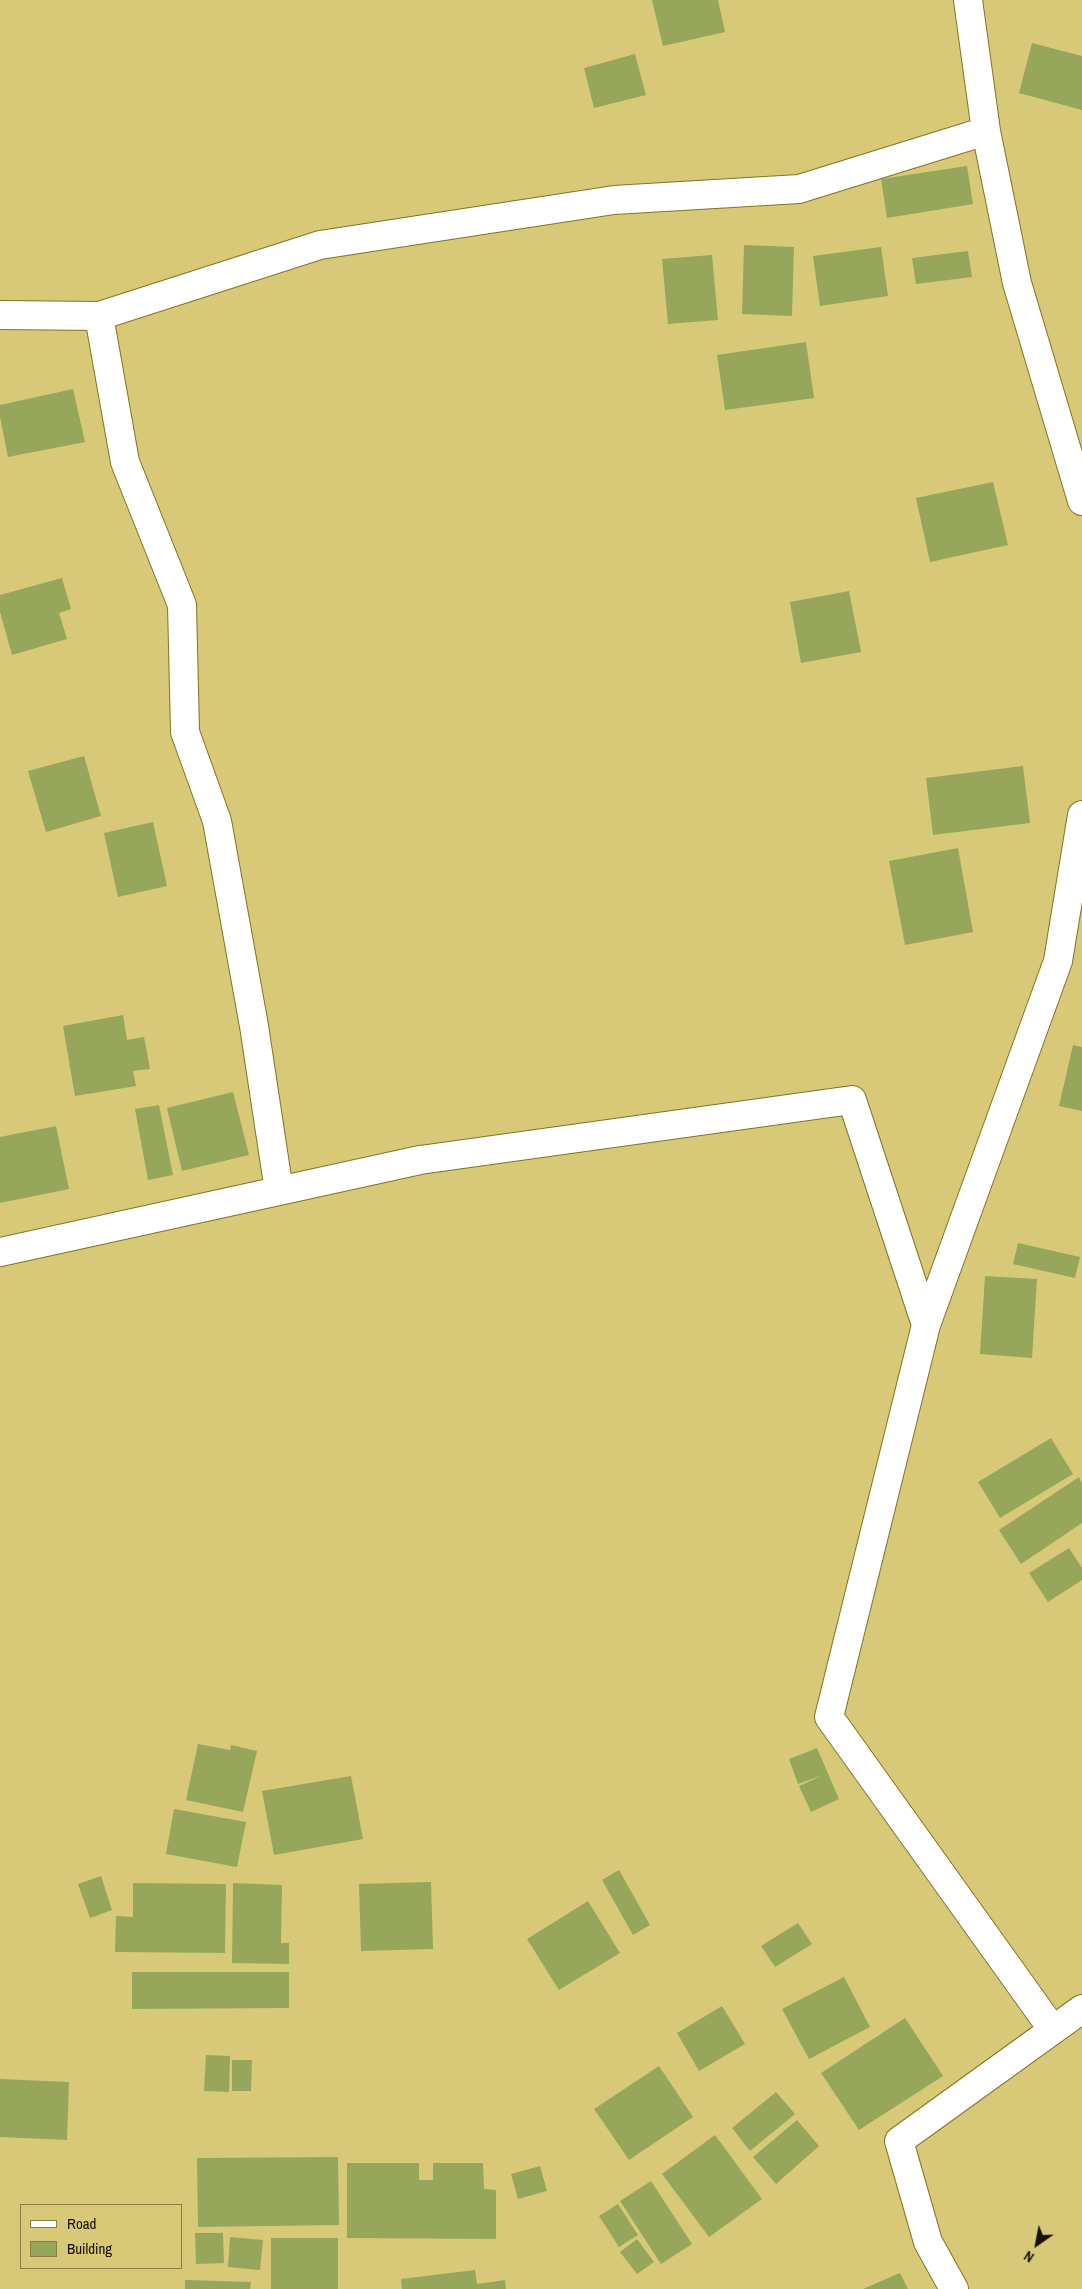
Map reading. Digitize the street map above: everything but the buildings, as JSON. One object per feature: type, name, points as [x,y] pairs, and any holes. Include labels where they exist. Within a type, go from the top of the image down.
[{"type":"street","points":[[968,0],[986,131],[1017,283],[1082,501]]},
{"type":"street","points":[[0,315],[100,316],[320,245],[614,200],[799,189],[986,131]]},
{"type":"street","points":[[100,316],[125,462],[182,604],[185,732],[217,821],[254,1026],[279,1191]]},
{"type":"street","points":[[1053,2030],[829,1717],[926,1325],[1058,961],[1082,815]]},
{"type":"street","points":[[0,1252],[420,1160],[852,1100],[926,1325]]},
{"type":"street","points":[[954,2289],[928,2242],[898,2141],[1082,2010]]}]
